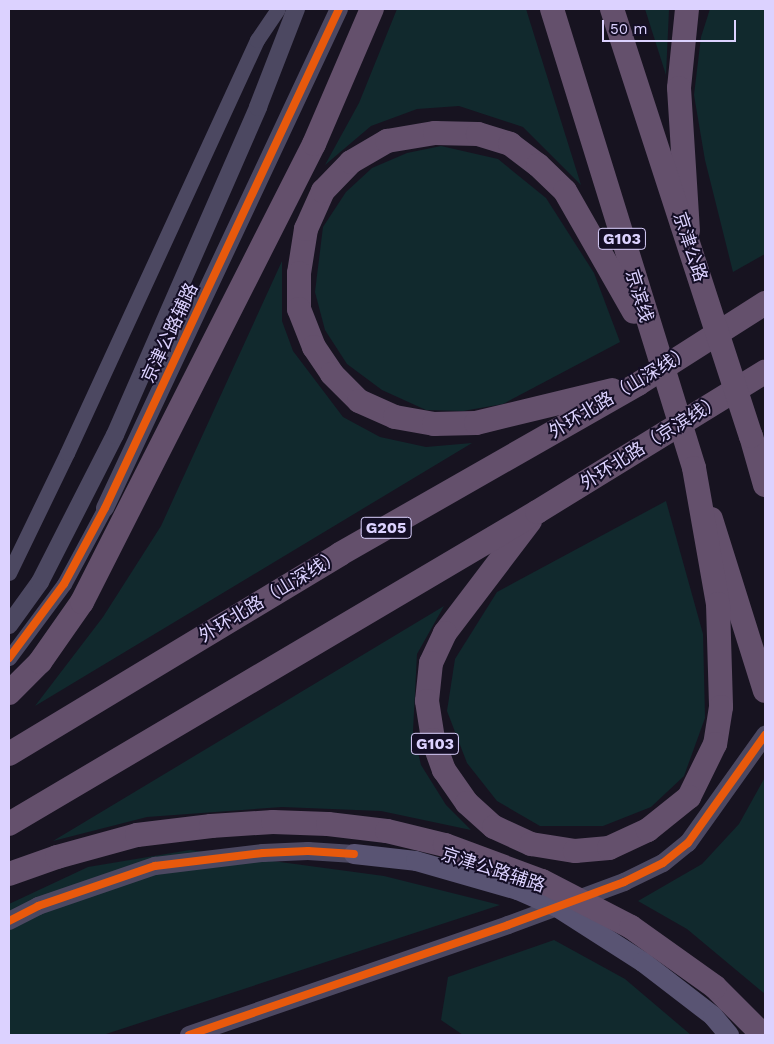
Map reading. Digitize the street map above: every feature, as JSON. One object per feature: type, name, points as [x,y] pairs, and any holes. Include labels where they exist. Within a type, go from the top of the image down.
[{"type":"highway","points":[[9,693],[40,662],[82,602],[314,144],[372,9]]},
{"type":"highway","name":"京滨线","points":[[552,9],[655,349],[694,468]]},
{"type":"highway","name":"京津公路","points":[[612,9],[751,436],[765,485]]},
{"type":"highway","points":[[688,9],[679,88],[689,245]]},
{"type":"highway","points":[[638,384],[476,423],[434,424],[395,418],[359,402],[332,374],[314,348],[300,310],[298,273],[306,229],[322,191],[351,162],[387,141],[435,133],[478,134],[510,144],[538,165],[565,191],[655,349]]},
{"type":"highway","name":"外环北路（山深线）","points":[[9,754],[340,554],[638,384],[765,303]]},
{"type":"highway","name":"外环北路（京滨线）","points":[[537,512],[765,372]]},
{"type":"highway","points":[[751,436],[765,466]]},
{"type":"highway","points":[[694,468],[765,691]]},
{"type":"highway","name":"G103","points":[[537,512],[445,633],[432,663],[427,701],[433,740],[444,770],[467,803],[494,827],[532,844],[575,852],[601,849],[648,830],[689,797],[715,744],[721,707],[718,604],[694,468]]},
{"type":"highway","points":[[9,824],[537,512]]},
{"type":"highway","points":[[9,874],[57,857],[137,835],[273,822],[328,824],[387,831],[445,845],[542,881],[631,927],[715,987],[763,1035]]},
{"type":"main road","name":"京津公路辅路","points":[[354,854],[416,861],[518,890],[557,907],[643,962],[713,1016],[729,1035]]},
{"type":"street","points":[[9,573],[63,462],[257,40],[278,9]]},
{"type":"street","points":[[9,626],[40,582],[116,435],[258,107],[296,9]]},
{"type":"street","name":"京津公路辅路","points":[[9,658],[64,584],[105,508],[339,9]]},
{"type":"street","points":[[116,435],[134,445]]},
{"type":"street","points":[[189,1035],[557,907],[624,882],[663,863],[688,843],[765,736]]},
{"type":"street","points":[[9,921],[38,906],[155,866],[264,853],[308,851],[354,854]]},
{"type":"green space","points":[[397,9],[526,9],[581,185],[523,127],[459,106],[417,109],[371,126],[325,165],[359,103]]},
{"type":"green space","points":[[645,9],[669,9],[666,75]]},
{"type":"green space","points":[[710,9],[765,9],[765,254],[733,272],[705,160],[694,95],[701,37]]},
{"type":"green space","points":[[441,146],[498,159],[546,198],[594,273],[620,342],[503,404],[463,411],[426,410],[382,390],[347,364],[325,330],[315,292],[323,227],[346,192],[372,168],[407,153]]},
{"type":"green space","points":[[282,261],[282,321],[293,351],[343,417],[380,437],[426,447],[472,443],[35,706],[103,617],[161,526]]},
{"type":"green space","points":[[666,501],[703,634],[705,718],[684,776],[651,807],[603,826],[540,826],[497,801],[467,763],[447,711],[455,659],[497,592]]},
{"type":"green space","points":[[444,606],[417,654],[413,731],[421,765],[446,805],[471,830],[381,811],[282,807],[147,817],[53,841]]},
{"type":"green space","points":[[764,779],[765,994],[687,929],[638,901],[702,864],[739,824]]},
{"type":"green space","points":[[190,850],[384,876],[500,905],[103,1035],[9,1035],[9,904],[88,867]]},
{"type":"green space","points":[[554,940],[625,979],[691,1035],[463,1035],[441,1020],[448,977]]},
{"type":"cycle path","points":[[9,658],[64,584],[105,508],[339,9]]},
{"type":"cycle path","points":[[189,1035],[508,925],[624,882],[663,863],[688,843],[765,735]]},
{"type":"cycle path","points":[[9,921],[38,906],[155,866],[263,853],[308,851],[354,854]]}]
